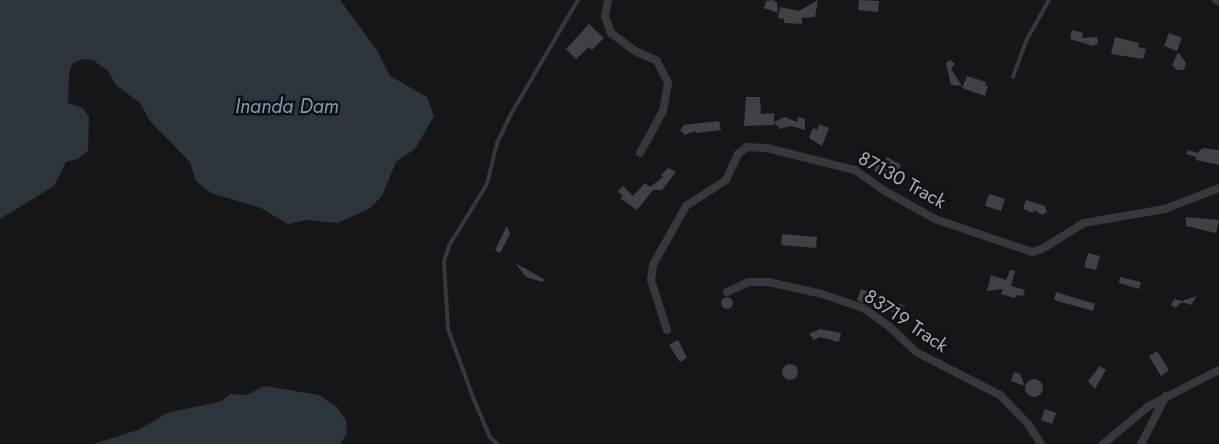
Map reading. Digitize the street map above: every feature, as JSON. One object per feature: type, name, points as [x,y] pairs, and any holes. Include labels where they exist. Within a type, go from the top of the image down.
[{"type":"street","points":[[608,0],[605,16],[611,34],[635,50],[657,61],[668,83],[663,111],[640,153]]},
{"type":"street","name":"87130 Track","points":[[667,330],[651,280],[653,265],[686,206],[726,180],[738,154],[747,147],[768,148],[855,170],[885,191],[935,219],[1032,252],[1084,223],[1165,209],[1219,188]]},
{"type":"street","name":"83719 Track","points":[[727,292],[748,282],[768,282],[822,294],[863,308],[889,326],[916,352],[1000,395],[1028,424],[1041,444]]},
{"type":"street","points":[[1103,444],[1149,406],[1219,370]]},
{"type":"street","points":[[1141,444],[1166,396]]},
{"type":"lane","points":[[497,444],[490,437],[477,407],[448,329],[444,261],[450,244],[487,184],[497,143],[511,114],[578,0]]},
{"type":"lane","points":[[1013,76],[1026,41],[1049,0]]},
{"type":"water","name":"Inanda Dam","points":[[0,0],[340,0],[377,50],[390,76],[427,97],[434,116],[415,149],[396,162],[382,196],[369,209],[337,223],[307,220],[288,224],[261,208],[211,193],[196,181],[190,162],[150,121],[140,103],[116,85],[108,71],[93,60],[82,59],[72,64],[69,74],[68,103],[83,108],[89,117],[88,151],[78,159],[66,162],[54,186],[0,219]]},
{"type":"water","points":[[265,386],[319,395],[336,406],[346,420],[347,433],[340,444],[93,444],[138,430],[167,413],[222,401],[230,394],[246,395]]},
{"type":"building","points":[[773,0],[777,3],[778,13],[764,8],[766,1]]},
{"type":"building","points":[[818,0],[815,17],[802,18],[802,24],[784,23],[784,19],[778,18],[780,7],[799,11]]},
{"type":"building","points":[[859,0],[879,1],[878,12],[858,10]]},
{"type":"building","points":[[589,24],[604,38],[592,50],[589,47],[576,59],[566,49]]},
{"type":"building","points":[[1072,30],[1083,33],[1082,38],[1097,37],[1098,44],[1093,46],[1070,39]]},
{"type":"building","points":[[1169,33],[1182,38],[1177,51],[1164,46]]},
{"type":"building","points":[[1115,37],[1139,43],[1138,47],[1146,49],[1143,59],[1111,54]]},
{"type":"building","points":[[1178,52],[1186,63],[1184,70],[1177,70],[1172,65]]},
{"type":"building","points":[[950,60],[955,64],[951,69],[962,86],[951,85],[946,63]]},
{"type":"building","points":[[967,76],[986,82],[985,85],[988,86],[985,96],[962,88]]},
{"type":"building","points":[[746,97],[760,97],[761,114],[774,113],[774,125],[744,126]]},
{"type":"building","points":[[785,117],[797,122],[798,117],[805,119],[805,130],[790,126],[780,129],[774,122]]},
{"type":"building","points":[[719,121],[721,130],[696,133],[695,131],[685,135],[680,130],[684,125]]},
{"type":"building","points":[[819,124],[829,128],[822,146],[809,138],[813,128],[817,130]]},
{"type":"building","points":[[1203,148],[1219,150],[1219,165],[1196,160],[1196,157],[1186,154],[1188,150],[1197,153]]},
{"type":"building","points":[[887,157],[901,165],[894,180],[874,171],[878,162],[883,165]]},
{"type":"building","points":[[668,168],[676,172],[662,190],[653,190],[637,210],[620,198],[623,196],[618,191],[623,186],[633,196],[645,183],[650,187],[663,177],[661,175]]},
{"type":"building","points":[[989,194],[1005,199],[1001,211],[985,206]]},
{"type":"building","points":[[1026,200],[1045,206],[1047,212],[1042,215],[1034,210],[1033,213],[1023,209]]},
{"type":"building","points":[[1186,217],[1219,220],[1216,233],[1186,226]]},
{"type":"building","points":[[507,226],[510,234],[500,253],[495,250]]},
{"type":"building","points":[[782,234],[817,237],[816,248],[781,245]]},
{"type":"building","points":[[1088,253],[1100,256],[1096,270],[1084,267]]},
{"type":"building","points":[[515,263],[544,279],[543,282],[526,277]]},
{"type":"building","points":[[1010,270],[1015,271],[1011,286],[1025,290],[1023,296],[1016,295],[1015,298],[1001,294],[1003,289],[987,291],[991,275],[1006,280]]},
{"type":"building","points":[[1120,277],[1141,282],[1139,289],[1119,283]]},
{"type":"building","points":[[861,289],[876,294],[873,304],[892,301],[905,306],[902,315],[885,309],[883,312],[857,300]]},
{"type":"building","points":[[1056,292],[1095,304],[1093,311],[1054,300]]},
{"type":"building","points":[[1197,296],[1191,305],[1182,302],[1175,308],[1171,305],[1174,299],[1182,301]]},
{"type":"building","points":[[725,297],[729,297],[733,303],[729,309],[725,309],[721,305],[721,301]]},
{"type":"building","points":[[820,329],[841,333],[839,342],[820,337],[814,340],[809,334]]},
{"type":"building","points":[[678,340],[687,358],[680,362],[669,345]]},
{"type":"building","points":[[1157,351],[1169,370],[1161,376],[1149,356]]},
{"type":"building","points":[[790,364],[798,372],[790,380],[782,372]]},
{"type":"building","points":[[1100,366],[1106,370],[1095,389],[1088,381]]},
{"type":"building","points":[[1014,372],[1020,374],[1025,386],[1011,381]]},
{"type":"building","points":[[1034,379],[1040,382],[1043,388],[1040,394],[1034,397],[1028,394],[1025,388],[1028,382]]},
{"type":"building","points":[[1045,409],[1056,413],[1052,424],[1041,420]]}]
